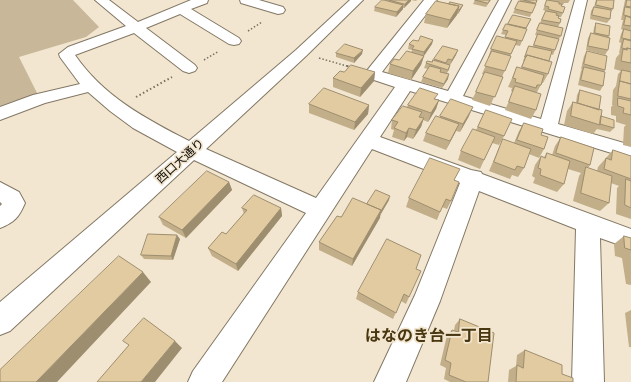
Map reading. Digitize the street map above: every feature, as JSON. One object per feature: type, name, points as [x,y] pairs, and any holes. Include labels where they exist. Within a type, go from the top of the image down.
[{"type":"street","points":[[202,0],[137,27],[73,50],[67,54],[91,86],[116,107],[140,124],[192,151],[321,210]]},
{"type":"street","points":[[246,0],[278,10]]},
{"type":"street","name":"西口大通り","points":[[0,321],[301,53],[357,0]]},
{"type":"street","points":[[431,0],[373,72],[377,76],[631,152]]},
{"type":"street","points":[[453,98],[506,0]]},
{"type":"street","points":[[548,128],[581,0]]},
{"type":"street","points":[[105,1],[189,68]]},
{"type":"street","points":[[181,9],[234,41]]},
{"type":"street","points":[[204,382],[406,84]]},
{"type":"street","points":[[0,114],[40,99],[91,86]]},
{"type":"street","points":[[368,140],[473,178],[588,224],[631,239]]},
{"type":"street","points":[[390,382],[426,301],[473,178]]},
{"type":"street","points":[[0,191],[11,198],[14,204],[10,211],[0,218]]},
{"type":"street","points":[[588,224],[588,382]]},
{"type":"path","points":[[322,59],[360,70],[373,72]]},
{"type":"shaded area","points":[[0,0],[73,0],[99,27],[86,37],[19,57],[38,95],[0,110]]},
{"type":"building","points":[[382,0],[403,5],[397,12],[375,7]]},
{"type":"building","points":[[389,0],[409,0],[405,4]]},
{"type":"building","points":[[475,0],[490,0],[488,3]]},
{"type":"building","points":[[524,0],[537,0],[536,3]]},
{"type":"building","points":[[547,0],[562,4],[561,6],[565,7],[563,13],[548,9],[549,7],[545,6]]},
{"type":"building","points":[[597,0],[614,0],[613,9],[596,5]]},
{"type":"building","points":[[627,0],[631,0],[631,7],[626,6]]},
{"type":"building","points":[[436,1],[459,6],[450,20],[426,14]]},
{"type":"building","points":[[519,1],[536,4],[532,13],[515,9]]},
{"type":"building","points":[[450,2],[463,5],[459,10],[459,6],[449,4]]},
{"type":"building","points":[[594,7],[611,10],[610,19],[592,15]]},
{"type":"building","points":[[625,7],[631,8],[631,17],[624,15]]},
{"type":"building","points":[[546,11],[557,13],[556,15],[559,16],[558,18],[561,19],[560,23],[542,20]]},
{"type":"building","points":[[513,15],[531,19],[526,28],[508,24]]},
{"type":"building","points":[[626,16],[631,18],[631,26],[624,25]]},
{"type":"building","points":[[540,23],[563,28],[561,36],[537,30]]},
{"type":"building","points":[[596,23],[610,26],[609,36],[595,33]]},
{"type":"building","points":[[506,24],[527,29],[522,41],[505,37],[508,31],[503,30]]},
{"type":"building","points":[[624,29],[631,31],[631,40],[622,38]]},
{"type":"building","points":[[591,33],[610,38],[608,50],[588,46]]},
{"type":"building","points":[[538,34],[559,39],[555,50],[534,45]]},
{"type":"building","points":[[421,36],[433,40],[424,52],[412,49],[414,46],[409,44],[413,40],[418,41]]},
{"type":"building","points":[[497,36],[517,41],[511,54],[491,49]]},
{"type":"building","points":[[624,39],[631,41],[631,49],[622,48]]},
{"type":"building","points":[[345,44],[363,50],[354,58],[336,53]]},
{"type":"building","points":[[443,46],[458,50],[452,60],[448,59],[446,63],[434,59]]},
{"type":"building","points":[[529,46],[552,51],[549,61],[527,55],[525,57]]},
{"type":"building","points":[[627,48],[631,49],[631,63],[621,61],[623,49],[627,50]]},
{"type":"building","points":[[407,51],[424,56],[413,71],[390,64],[394,59],[399,60]]},
{"type":"building","points":[[492,51],[511,56],[505,71],[485,66]]},
{"type":"building","points":[[587,51],[607,56],[605,70],[584,64]]},
{"type":"building","points":[[527,55],[552,62],[548,74],[522,67]]},
{"type":"building","points":[[433,60],[450,65],[448,70],[426,63],[427,61],[432,62]]},
{"type":"building","points":[[351,65],[375,72],[361,88],[333,78],[340,71],[344,72]]},
{"type":"building","points":[[430,66],[441,69],[440,72],[449,74],[444,84],[423,77]]},
{"type":"building","points":[[517,67],[544,75],[541,85],[537,85],[536,88],[515,82],[516,79],[513,78]]},
{"type":"building","points":[[584,67],[605,72],[603,86],[581,80]]},
{"type":"building","points":[[622,70],[631,72],[631,84],[620,81]]},
{"type":"building","points":[[485,72],[503,77],[495,97],[476,92]]},
{"type":"building","points":[[620,81],[631,84],[631,99],[618,96]]},
{"type":"building","points":[[515,86],[541,94],[536,110],[509,102]]},
{"type":"building","points":[[324,88],[369,105],[355,122],[309,104]]},
{"type":"building","points":[[420,88],[438,94],[434,99],[439,100],[431,113],[408,105]]},
{"type":"building","points":[[580,90],[601,96],[599,110],[578,103]]},
{"type":"building","points":[[618,98],[631,101],[631,115],[623,113],[624,108],[618,106]]},
{"type":"building","points":[[451,99],[473,107],[463,124],[440,116]]},
{"type":"building","points":[[573,102],[602,110],[600,125],[571,116]]},
{"type":"building","points":[[403,106],[422,112],[419,117],[424,118],[416,130],[409,128],[406,133],[394,128],[398,122],[392,120]]},
{"type":"building","points":[[486,110],[512,119],[504,136],[478,127]]},
{"type":"building","points":[[436,116],[459,124],[450,141],[426,133]]},
{"type":"building","points":[[601,116],[614,120],[614,128],[600,124]]},
{"type":"building","points":[[524,123],[543,129],[541,135],[548,137],[544,149],[517,140]]},
{"type":"building","points":[[473,129],[495,137],[484,160],[461,151]]},
{"type":"building","points":[[561,137],[594,148],[590,165],[556,153]]},
{"type":"building","points":[[503,139],[531,149],[524,168],[517,166],[515,170],[494,162]]},
{"type":"building","points":[[613,150],[631,156],[631,179],[604,169],[606,158],[611,160]]},
{"type":"building","points":[[547,153],[570,161],[564,184],[540,175],[541,169],[538,168],[541,156],[545,158]]},
{"type":"building","points":[[430,158],[460,169],[454,180],[459,182],[451,201],[446,199],[440,212],[409,198]]},
{"type":"building","points":[[586,167],[612,176],[609,203],[581,193]]},
{"type":"building","points":[[207,171],[229,182],[182,230],[159,217]]},
{"type":"building","points":[[626,179],[631,181],[631,208],[625,205]]},
{"type":"building","points":[[376,190],[390,196],[381,211],[367,204]]},
{"type":"building","points":[[254,195],[281,208],[236,264],[208,248],[222,232],[226,234],[247,210],[242,208]]},
{"type":"building","points":[[353,198],[381,210],[353,259],[319,242],[337,216],[341,217]]},
{"type":"building","points":[[148,234],[177,235],[171,256],[141,255]]},
{"type":"building","points":[[624,236],[631,238],[631,250],[625,248]]},
{"type":"building","points":[[387,239],[421,255],[416,269],[421,271],[409,297],[404,294],[396,313],[358,292]]},
{"type":"building","points":[[119,256],[143,272],[36,382],[0,382],[0,370]]},
{"type":"building","points":[[144,318],[175,341],[141,382],[97,382],[129,345],[123,341]]},
{"type":"building","points":[[460,319],[494,333],[488,382],[466,382],[449,375],[451,363],[445,360],[452,330],[458,332]]},
{"type":"building","points":[[525,350],[562,365],[562,374],[573,378],[573,382],[516,382],[517,365],[523,368]]},
{"type":"district","name":"はなのき台一丁目","points":[[429,336]]}]
